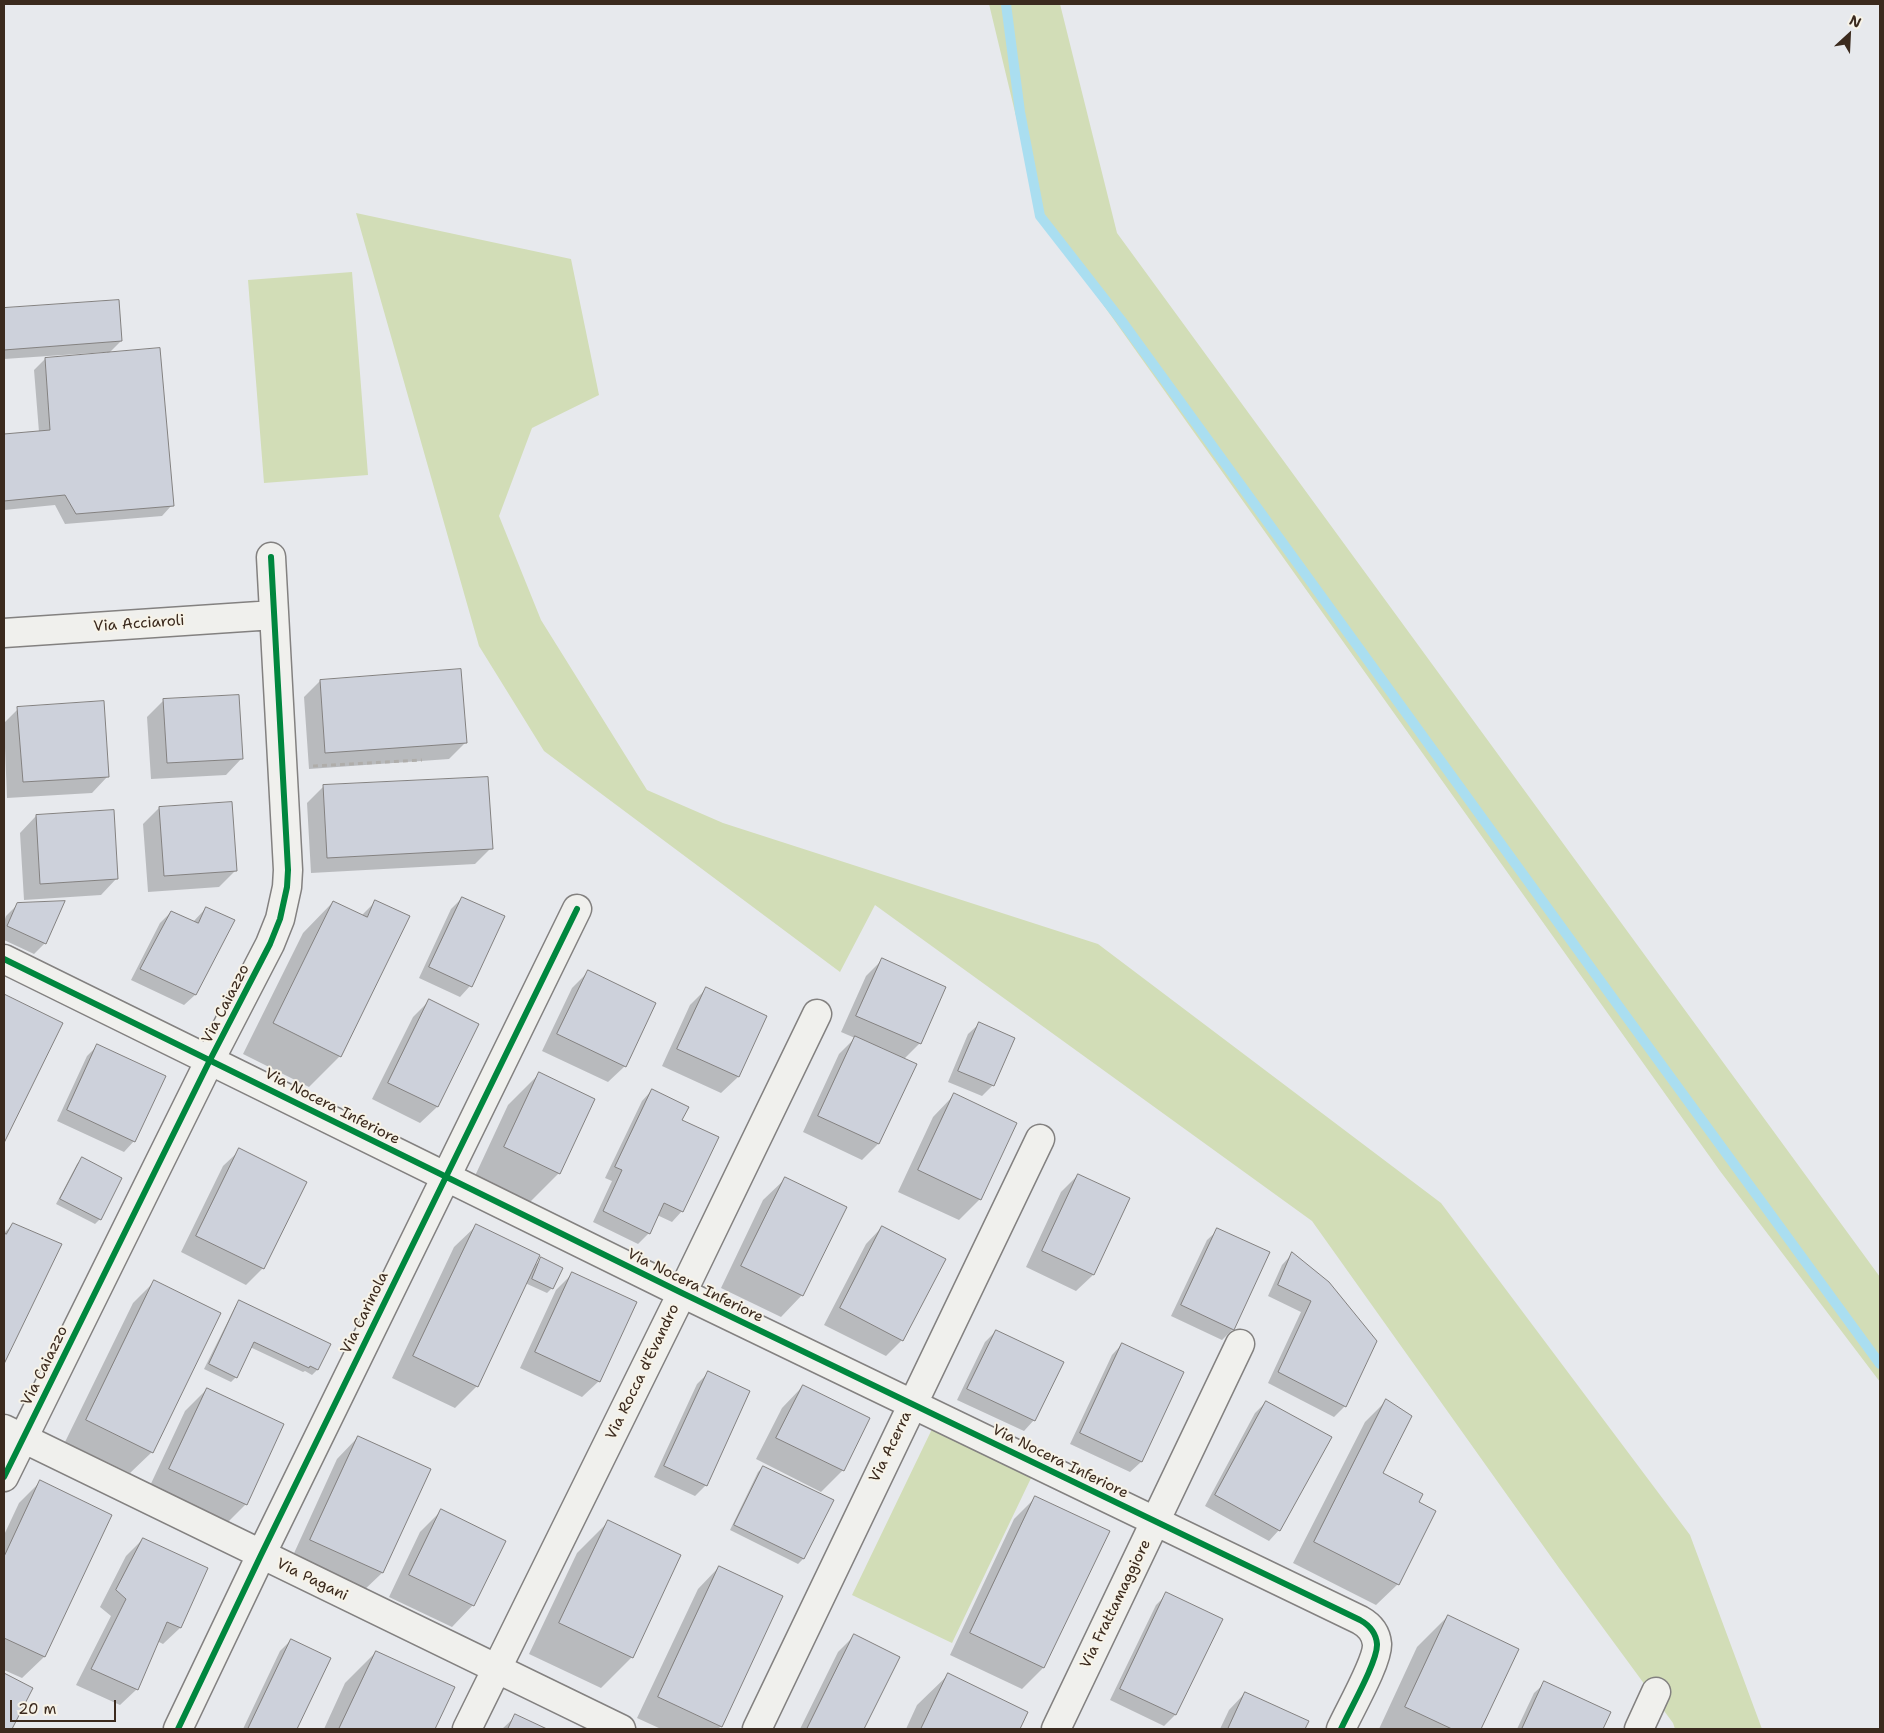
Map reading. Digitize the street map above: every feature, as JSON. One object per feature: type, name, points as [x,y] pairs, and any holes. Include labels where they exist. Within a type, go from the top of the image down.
[{"type":"street","name":"Via Caiazzo","points":[[4,1477],[13,1434],[210,1060],[270,944],[280,919],[287,887],[288,870],[271,558]]},
{"type":"street","name":"Via Acciaroli","points":[[4,633],[274,615]]},
{"type":"street","name":"Via Carinola","points":[[178,1729],[577,909]]},
{"type":"street","name":"Via Nocera Inferiore","points":[[4,959],[445,1178],[1360,1620],[1375,1634],[1377,1642],[1375,1657],[1341,1729]]},
{"type":"street","name":"Via Rocca d'Evandro","points":[[467,1729],[817,1014]]},
{"type":"street","name":"Via Acerra","points":[[757,1729],[1040,1139]]},
{"type":"street","name":"Via Frattamaggiore","points":[[1056,1729],[1240,1344]]},
{"type":"street","name":"Via Pagani","points":[[13,1434],[621,1729]]},
{"type":"street","points":[[1639,1729],[1656,1692]]},
{"type":"path","points":[[282,768],[422,760]]},
{"type":"green space","points":[[989,4],[1060,4],[1117,233],[1880,1277],[1880,1382],[1720,1171],[1040,216]]},
{"type":"green space","points":[[356,213],[571,259],[599,395],[532,428],[499,516],[541,620],[647,790],[723,823],[1098,944],[1441,1203],[1690,1535],[1762,1729],[1675,1729],[1673,1723],[1559,1568],[1312,1221],[875,905],[840,972],[544,751],[479,646]]},
{"type":"green space","points":[[352,272],[368,475],[264,483],[248,280]]},
{"type":"green space","points":[[933,1427],[1033,1474],[952,1643],[852,1595]]},
{"type":"building","points":[[119,300],[122,341],[4,350],[4,308]]},
{"type":"building","points":[[160,348],[174,506],[76,514],[65,495],[4,501],[4,434],[50,430],[45,358]]},
{"type":"building","points":[[461,669],[467,743],[325,753],[320,680]]},
{"type":"building","points":[[239,695],[243,759],[167,763],[163,699]]},
{"type":"building","points":[[104,701],[109,777],[23,782],[17,707]]},
{"type":"building","points":[[488,777],[493,849],[327,858],[323,785]]},
{"type":"building","points":[[232,802],[237,871],[164,876],[159,807]]},
{"type":"building","points":[[114,810],[118,879],[40,884],[36,815]]},
{"type":"building","points":[[462,897],[505,916],[472,987],[429,967]]},
{"type":"building","points":[[375,900],[410,916],[341,1057],[273,1023],[333,901],[367,917]]},
{"type":"building","points":[[65,901],[46,944],[7,926],[17,903]]},
{"type":"building","points":[[206,907],[235,920],[196,995],[140,969],[171,911],[198,923]]},
{"type":"building","points":[[882,958],[946,987],[921,1044],[856,1016]]},
{"type":"building","points":[[588,970],[656,1003],[626,1067],[557,1034]]},
{"type":"building","points":[[706,987],[767,1016],[739,1077],[677,1049]]},
{"type":"building","points":[[4,994],[63,1023],[4,1143]]},
{"type":"building","points":[[429,999],[479,1024],[438,1107],[388,1083]]},
{"type":"building","points":[[979,1022],[1015,1038],[994,1086],[958,1071]]},
{"type":"building","points":[[855,1036],[917,1064],[879,1144],[818,1116]]},
{"type":"building","points":[[97,1044],[166,1076],[135,1142],[67,1110]]},
{"type":"building","points":[[539,1072],[595,1099],[560,1174],[504,1147]]},
{"type":"building","points":[[652,1089],[689,1107],[682,1120],[719,1137],[683,1212],[664,1203],[650,1234],[603,1211],[622,1170],[615,1167]]},
{"type":"building","points":[[954,1093],[1017,1123],[981,1200],[918,1170]]},
{"type":"building","points":[[239,1148],[307,1182],[264,1269],[196,1236]]},
{"type":"building","points":[[82,1157],[122,1178],[101,1220],[60,1199]]},
{"type":"building","points":[[1078,1174],[1130,1198],[1094,1275],[1042,1251]]},
{"type":"building","points":[[785,1177],[847,1207],[803,1296],[741,1266]]},
{"type":"building","points":[[13,1223],[62,1244],[4,1364],[4,1233],[6,1234]]},
{"type":"building","points":[[476,1224],[540,1255],[478,1387],[413,1356]]},
{"type":"building","points":[[882,1226],[946,1259],[903,1341],[840,1308]]},
{"type":"building","points":[[1217,1228],[1270,1252],[1234,1330],[1181,1305]]},
{"type":"building","points":[[1292,1252],[1329,1282],[1377,1341],[1346,1407],[1278,1372],[1311,1301],[1278,1285]]},
{"type":"building","points":[[541,1257],[563,1268],[553,1289],[532,1279]]},
{"type":"building","points":[[572,1272],[637,1302],[600,1382],[535,1352]]},
{"type":"building","points":[[154,1280],[221,1313],[153,1453],[86,1420]]},
{"type":"building","points":[[239,1300],[331,1344],[318,1370],[310,1366],[309,1368],[254,1342],[237,1378],[209,1364]]},
{"type":"building","points":[[996,1330],[1064,1362],[1035,1421],[967,1389]]},
{"type":"building","points":[[1122,1343],[1184,1372],[1142,1462],[1080,1433]]},
{"type":"building","points":[[708,1371],[750,1391],[707,1486],[664,1466]]},
{"type":"building","points":[[803,1385],[870,1418],[844,1471],[776,1438]]},
{"type":"building","points":[[207,1388],[284,1424],[247,1505],[169,1469]]},
{"type":"building","points":[[1386,1399],[1412,1416],[1383,1473],[1423,1494],[1419,1502],[1436,1511],[1399,1585],[1314,1542]]},
{"type":"building","points":[[1266,1401],[1332,1437],[1280,1531],[1215,1495]]},
{"type":"building","points":[[358,1436],[431,1469],[383,1573],[310,1540]]},
{"type":"building","points":[[763,1466],[834,1500],[804,1559],[734,1525]]},
{"type":"building","points":[[40,1480],[112,1515],[45,1657],[4,1638],[4,1557]]},
{"type":"building","points":[[1035,1496],[1110,1531],[1044,1668],[970,1633]]},
{"type":"building","points":[[441,1509],[506,1541],[474,1606],[409,1575]]},
{"type":"building","points":[[608,1520],[681,1555],[633,1658],[559,1623]]},
{"type":"building","points":[[143,1538],[208,1568],[181,1628],[167,1622],[138,1690],[91,1669],[126,1599],[116,1590]]},
{"type":"building","points":[[719,1566],[783,1596],[722,1727],[658,1697]]},
{"type":"building","points":[[1166,1592],[1223,1619],[1176,1715],[1120,1689]]},
{"type":"building","points":[[1448,1615],[1519,1649],[1481,1729],[1452,1729],[1405,1707]]},
{"type":"building","points":[[854,1634],[900,1657],[864,1729],[807,1729]]},
{"type":"building","points":[[291,1639],[331,1658],[297,1729],[248,1729]]},
{"type":"building","points":[[376,1651],[455,1687],[435,1729],[339,1729]]},
{"type":"building","points":[[4,1673],[33,1688],[12,1729],[4,1729]]},
{"type":"building","points":[[948,1673],[1028,1712],[1020,1729],[921,1729]]},
{"type":"building","points":[[1544,1681],[1611,1712],[1603,1729],[1522,1729]]},
{"type":"building","points":[[1245,1692],[1309,1721],[1305,1729],[1228,1729]]},
{"type":"building","points":[[515,1714],[547,1729],[508,1729]]},
{"type":"waterway","points":[[1006,4],[1020,112],[1040,216],[1121,320],[1880,1364]]},
{"type":"cycle path","points":[[4,1477],[210,1060],[270,944],[280,919],[287,887],[288,870],[271,557]]},
{"type":"cycle path","points":[[178,1729],[577,909]]},
{"type":"cycle path","points":[[4,959],[682,1293],[1360,1620],[1374,1633],[1377,1644],[1376,1652],[1368,1674],[1341,1729]]}]
